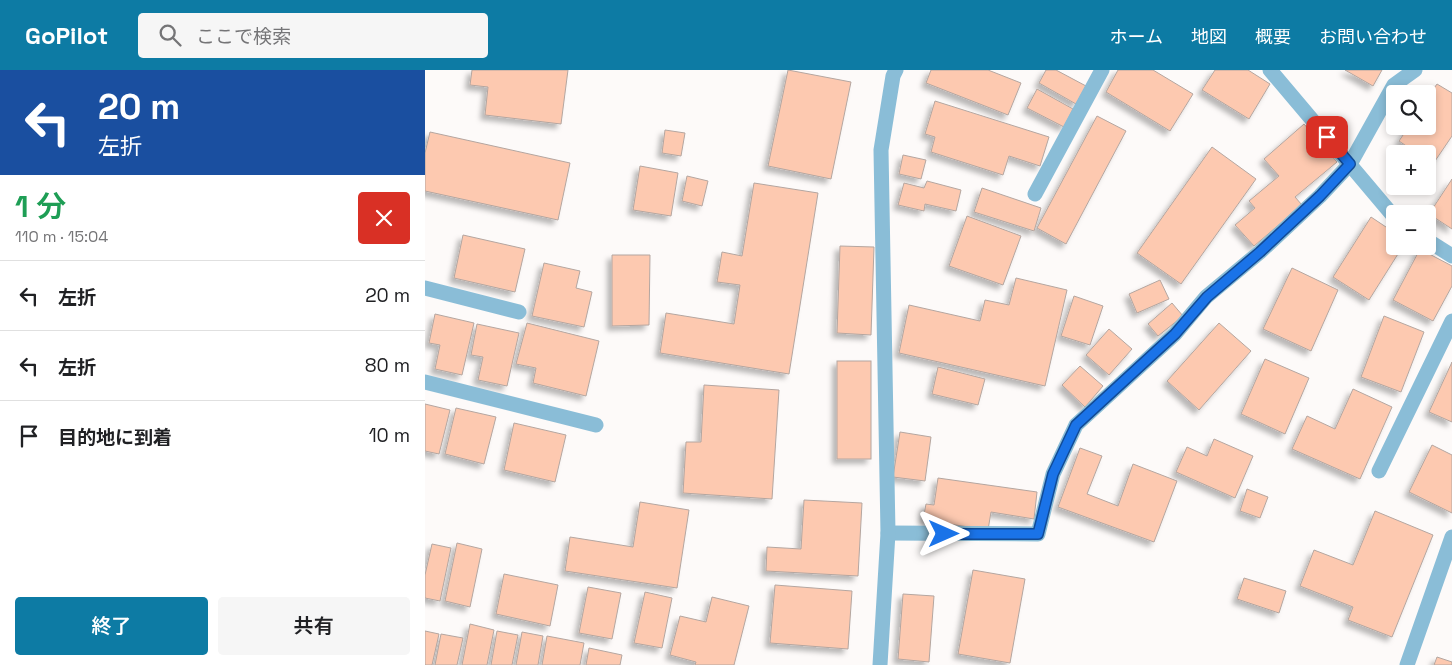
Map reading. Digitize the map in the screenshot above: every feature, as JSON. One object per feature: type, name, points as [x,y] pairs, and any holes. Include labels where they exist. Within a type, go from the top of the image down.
[{"type":"street","points":[[880,665],[888,533],[881,150],[893,76],[896,70]]},
{"type":"street","points":[[1035,194],[1102,70]]},
{"type":"street","points":[[1270,70],[1386,207]]},
{"type":"street","points":[[888,533],[1038,534],[1053,474],[1076,425],[1175,334],[1207,297],[1260,252],[1320,196],[1350,164],[1394,85],[1415,70]]},
{"type":"street","points":[[1436,246],[1452,256]]},
{"type":"street","points":[[425,288],[519,312]]},
{"type":"street","points":[[1379,471],[1452,321]]},
{"type":"street","points":[[425,382],[596,425]]},
{"type":"street","points":[[1407,665],[1452,537]]},
{"type":"building","points":[[472,70],[568,70],[561,124],[485,115],[488,87],[470,85]]},
{"type":"building","points":[[788,70],[851,82],[831,179],[768,166]]},
{"type":"building","points":[[931,70],[988,70],[1021,83],[1008,115],[926,83]]},
{"type":"building","points":[[1046,70],[1056,70],[1086,86],[1076,104],[1039,83]]},
{"type":"building","points":[[1118,70],[1153,70],[1193,94],[1170,131],[1106,92]]},
{"type":"building","points":[[1215,70],[1248,70],[1270,84],[1249,119],[1202,90]]},
{"type":"building","points":[[1345,70],[1382,70],[1373,86]]},
{"type":"building","points":[[1437,84],[1452,93],[1452,136],[1436,160],[1436,145],[1405,145],[1399,141],[1403,135],[1436,135]]},
{"type":"building","points":[[1037,89],[1073,109],[1064,127],[1027,108]]},
{"type":"building","points":[[935,101],[1049,137],[1040,166],[1009,156],[1003,175],[931,152],[935,137],[925,134]]},
{"type":"building","points":[[1097,116],[1126,131],[1066,244],[1037,228]]},
{"type":"building","points":[[1304,124],[1337,162],[1295,197],[1302,205],[1254,246],[1235,225],[1255,208],[1249,201],[1279,176],[1264,159]]},
{"type":"building","points":[[665,130],[685,133],[681,156],[662,153]]},
{"type":"building","points":[[430,132],[570,163],[558,220],[425,191],[425,153]]},
{"type":"building","points":[[1212,147],[1256,179],[1181,284],[1137,253]]},
{"type":"building","points":[[903,155],[926,160],[921,179],[899,174]]},
{"type":"building","points":[[640,166],[678,173],[671,216],[633,210]]},
{"type":"building","points":[[687,176],[708,181],[702,206],[682,201]]},
{"type":"building","points":[[1452,179],[1452,229],[1436,219],[1435,205]]},
{"type":"building","points":[[927,181],[961,190],[956,211],[925,204],[924,211],[898,205],[904,183],[924,188]]},
{"type":"building","points":[[754,183],[818,193],[789,374],[660,353],[666,313],[734,324],[740,285],[717,282],[722,252],[742,256]]},
{"type":"building","points":[[982,188],[1041,208],[1034,231],[974,212]]},
{"type":"building","points":[[967,216],[1021,236],[1003,285],[949,266]]},
{"type":"building","points":[[1371,217],[1386,227],[1386,255],[1397,255],[1369,300],[1333,277]]},
{"type":"building","points":[[463,235],[525,249],[515,292],[454,278]]},
{"type":"building","points":[[840,246],[874,247],[871,335],[837,333]]},
{"type":"building","points":[[612,255],[650,255],[649,325],[612,326]]},
{"type":"building","points":[[1417,255],[1431,255],[1452,266],[1452,286],[1433,321],[1393,300]]},
{"type":"building","points":[[544,263],[580,271],[576,288],[592,292],[584,327],[532,316]]},
{"type":"building","points":[[1292,268],[1338,290],[1311,351],[1263,329]]},
{"type":"building","points":[[1016,278],[1067,290],[1045,386],[899,353],[909,305],[980,321],[985,300],[1009,305]]},
{"type":"building","points":[[1160,280],[1169,299],[1137,313],[1129,294]]},
{"type":"building","points":[[1074,296],[1103,306],[1090,345],[1061,336]]},
{"type":"building","points":[[1172,303],[1183,316],[1158,336],[1148,324]]},
{"type":"building","points":[[435,314],[474,323],[462,375],[435,369],[440,345],[429,343]]},
{"type":"building","points":[[1384,316],[1424,332],[1401,392],[1361,377]]},
{"type":"building","points":[[527,323],[599,341],[586,396],[533,383],[536,368],[516,364]]},
{"type":"building","points":[[1219,323],[1251,351],[1199,410],[1167,381]]},
{"type":"building","points":[[477,324],[519,333],[507,386],[478,380],[483,357],[471,355]]},
{"type":"building","points":[[1109,329],[1132,349],[1109,375],[1086,355]]},
{"type":"building","points":[[1265,359],[1309,378],[1285,434],[1241,414]]},
{"type":"building","points":[[837,361],[871,361],[871,459],[837,459]]},
{"type":"building","points":[[1452,362],[1452,422],[1429,412]]},
{"type":"building","points":[[1080,366],[1103,386],[1085,407],[1062,385]]},
{"type":"building","points":[[938,367],[985,379],[978,405],[932,394]]},
{"type":"building","points":[[704,385],[779,390],[772,499],[683,493],[686,442],[701,442]]},
{"type":"building","points":[[1353,389],[1392,407],[1360,479],[1292,449],[1307,416],[1335,429]]},
{"type":"building","points":[[425,404],[450,410],[439,454],[425,451]]},
{"type":"building","points":[[456,408],[496,417],[484,464],[445,454]]},
{"type":"building","points":[[514,423],[566,435],[555,482],[504,470]]},
{"type":"building","points":[[900,432],[931,437],[925,481],[893,477]]},
{"type":"building","points":[[1214,439],[1253,456],[1235,498],[1176,472],[1187,447],[1207,456]]},
{"type":"building","points":[[1432,445],[1452,455],[1452,513],[1409,492]]},
{"type":"building","points":[[1080,448],[1102,456],[1087,494],[1118,506],[1133,464],[1177,481],[1154,542],[1058,507]]},
{"type":"building","points":[[938,478],[1037,492],[1034,519],[991,512],[988,530],[923,520],[926,504],[934,505]]},
{"type":"building","points":[[1247,489],[1268,497],[1260,518],[1240,511]]},
{"type":"building","points":[[804,500],[862,503],[858,576],[766,571],[767,547],[801,549]]},
{"type":"building","points":[[640,502],[689,510],[677,588],[565,571],[570,537],[633,547]]},
{"type":"building","points":[[1375,511],[1433,535],[1392,637],[1348,620],[1353,607],[1300,586],[1314,550],[1353,565]]},
{"type":"building","points":[[457,543],[482,549],[470,607],[445,601]]},
{"type":"building","points":[[432,544],[451,548],[440,601],[425,598],[425,575]]},
{"type":"building","points":[[973,570],[1025,579],[1010,663],[958,654]]},
{"type":"building","points":[[504,574],[558,585],[550,626],[496,614]]},
{"type":"building","points":[[1244,578],[1286,591],[1279,613],[1237,599]]},
{"type":"building","points":[[775,585],[852,591],[848,649],[770,643]]},
{"type":"building","points":[[588,587],[621,593],[612,639],[579,633]]},
{"type":"building","points":[[645,592],[672,598],[662,648],[634,643]]},
{"type":"building","points":[[903,594],[934,596],[929,662],[898,659]]},
{"type":"building","points":[[712,597],[749,606],[734,665],[695,665],[696,662],[670,655],[680,616],[706,622]]},
{"type":"building","points":[[470,624],[494,630],[487,665],[462,665]]},
{"type":"building","points":[[425,631],[439,634],[432,665],[425,665]]},
{"type":"building","points":[[497,631],[518,635],[512,665],[491,665]]},
{"type":"building","points":[[522,632],[543,636],[538,665],[516,665]]},
{"type":"building","points":[[441,634],[463,638],[457,665],[435,665]]},
{"type":"building","points":[[547,636],[584,643],[580,665],[542,665]]},
{"type":"building","points":[[589,648],[622,655],[620,665],[586,665]]},
{"type":"building","points":[[1437,657],[1452,662],[1452,665],[1434,665]]},
{"type":"route","points":[[944,534],[1038,534],[1053,474],[1076,425],[1175,334],[1207,297],[1260,252],[1320,196],[1350,164],[1327,137]]}]
